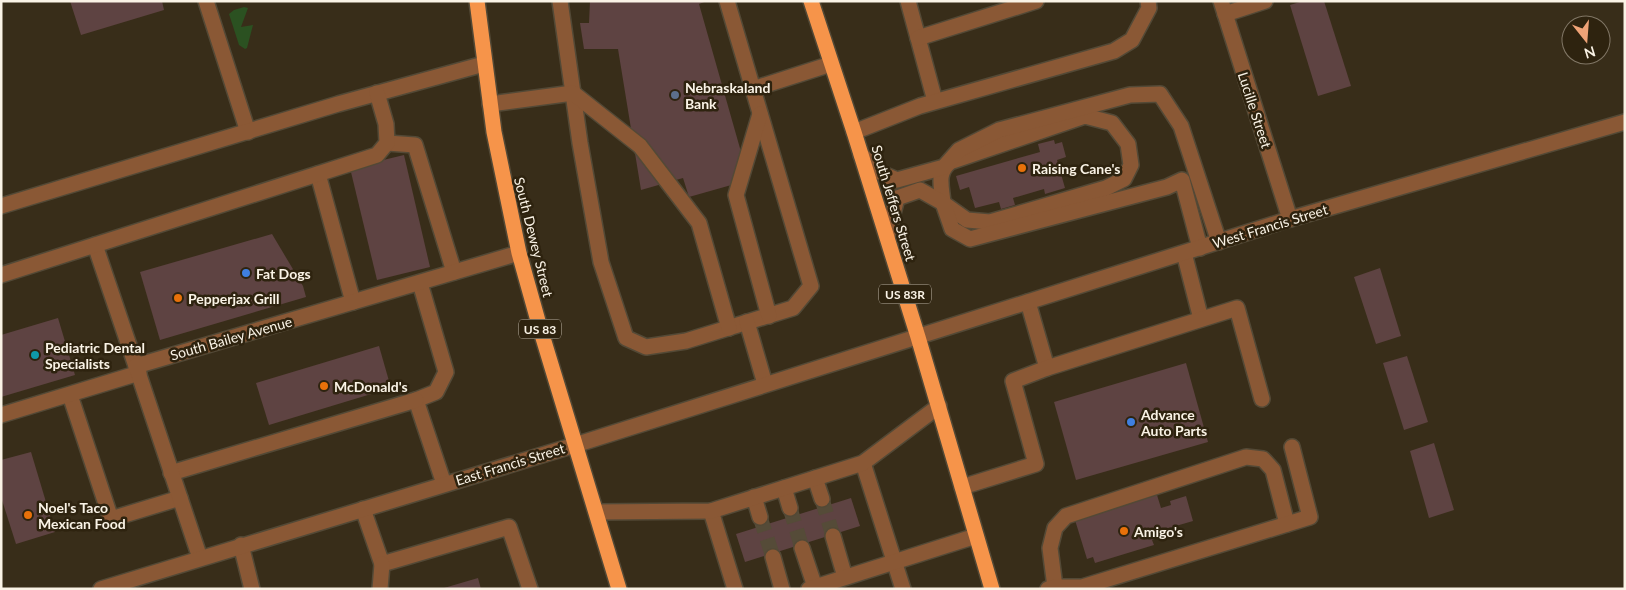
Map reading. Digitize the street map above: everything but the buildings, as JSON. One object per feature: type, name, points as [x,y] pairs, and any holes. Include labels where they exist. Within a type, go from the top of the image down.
[{"type":"highway","name":"South Dewey Street","points":[[477,1],[490,104],[503,180],[519,253],[619,589]]},
{"type":"highway","name":"South Jeffers Street","points":[[811,1],[862,156],[918,337],[992,589]]},
{"type":"street","points":[[206,1],[248,132]]},
{"type":"street","points":[[560,1],[580,143],[601,262],[626,338],[646,347],[686,341],[794,308],[811,286],[727,1]]},
{"type":"street","points":[[908,1],[935,102]]},
{"type":"street","points":[[918,38],[1036,1]]},
{"type":"street","points":[[854,132],[935,102],[1114,51],[1132,40],[1149,8],[1148,1]]},
{"type":"street","points":[[1223,8],[1265,1]]},
{"type":"street","name":"Lucille Street","points":[[1223,8],[1290,219]]},
{"type":"street","points":[[1,206],[484,64]]},
{"type":"street","points":[[753,89],[831,64]]},
{"type":"street","points":[[490,104],[573,93],[640,146],[699,223],[729,328]]},
{"type":"street","points":[[1,275],[377,155],[387,143],[386,124],[377,94]]},
{"type":"street","points":[[1193,163],[1182,180],[1167,187],[970,239],[952,229],[944,203],[940,175],[958,150],[1000,130],[1130,95],[1160,94],[1181,126],[1219,242]]},
{"type":"street","points":[[760,114],[736,195],[769,316]]},
{"type":"street","points":[[862,156],[883,174],[897,180],[944,167],[950,162],[1085,116],[1112,122],[1128,144],[1131,165],[1124,179],[1106,188],[990,222],[967,220],[944,203],[920,190],[898,198],[887,237]]},
{"type":"street","name":"West Francis Street","points":[[918,337],[1290,219],[1625,122]]},
{"type":"street","points":[[387,143],[414,145],[454,272]]},
{"type":"street","points":[[318,174],[353,302]]},
{"type":"street","points":[[1182,180],[1200,248]]},
{"type":"street","points":[[95,245],[200,558]]},
{"type":"street","name":"South Bailey Avenue","points":[[1,416],[70,395],[137,370],[353,302],[519,253]]},
{"type":"street","points":[[1184,253],[1201,319]]},
{"type":"street","points":[[172,473],[416,400],[436,392],[446,372],[420,283]]},
{"type":"street","points":[[1028,302],[1047,368]]},
{"type":"street","points":[[962,487],[1036,464],[1013,381],[1047,368],[1236,308],[1262,400]]},
{"type":"street","points":[[747,322],[765,384]]},
{"type":"street","name":"East Francis Street","points":[[101,589],[575,445],[918,337]]},
{"type":"street","points":[[70,395],[111,519],[180,498]]},
{"type":"street","points":[[416,400],[444,484]]},
{"type":"street","points":[[596,512],[711,511],[863,463],[938,406]]},
{"type":"street","points":[[1287,524],[1273,470],[1263,459],[1246,457],[1066,516],[1055,528],[1050,548],[1051,588],[1082,588],[1310,517],[1292,447]]},
{"type":"street","points":[[863,463],[903,589]]},
{"type":"street","points":[[815,478],[822,499]]},
{"type":"street","points":[[784,488],[790,508]]},
{"type":"street","points":[[754,497],[760,517]]},
{"type":"street","points":[[363,509],[382,564],[380,589]]},
{"type":"street","points":[[711,511],[736,589]]},
{"type":"street","points":[[382,564],[509,526],[530,589]]},
{"type":"street","points":[[833,536],[845,577]]},
{"type":"street","points":[[802,548],[812,588],[976,536]]},
{"type":"street","points":[[241,546],[252,589]]},
{"type":"street","points":[[773,557],[782,589]]},
{"type":"green space","points":[[244,7],[248,8],[241,27],[253,25],[247,48],[245,49],[239,45],[229,14],[234,10]]},
{"type":"tunnel","points":[[822,499],[833,536]]},
{"type":"tunnel","points":[[790,508],[802,548]]},
{"type":"tunnel","points":[[760,517],[773,557]]},
{"type":"place","name":"Nebraskaland Bank","points":[[675,95]]},
{"type":"place","name":"Raising Cane's","points":[[1022,168]]},
{"type":"place","name":"Fat Dogs","points":[[246,273]]},
{"type":"place","name":"Pepperjax Grill","points":[[178,298]]},
{"type":"place","name":"Pediatric Dental Specialists","points":[[35,355]]},
{"type":"place","name":"McDonald's","points":[[324,386]]},
{"type":"place","name":"Advance Auto Parts","points":[[1131,422]]},
{"type":"place","name":"Noel's Taco Mexican Food","points":[[28,515]]},
{"type":"place","name":"Amigo's","points":[[1124,531]]}]
